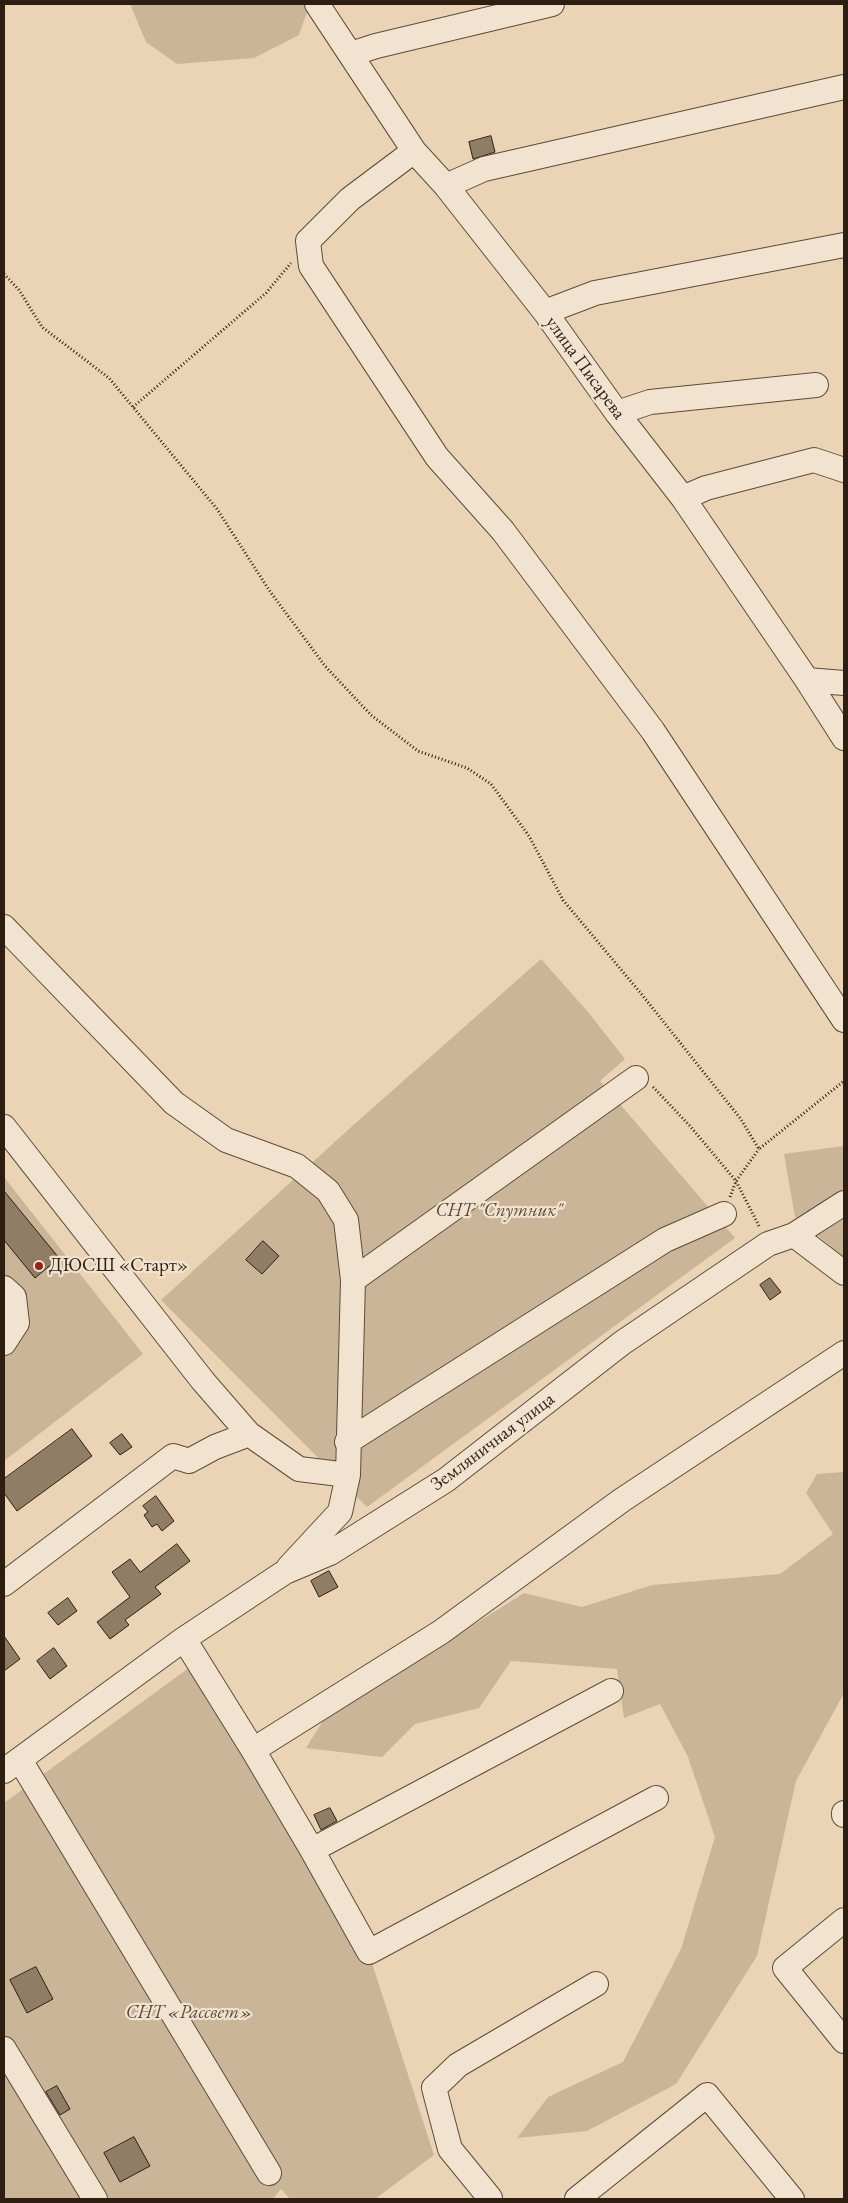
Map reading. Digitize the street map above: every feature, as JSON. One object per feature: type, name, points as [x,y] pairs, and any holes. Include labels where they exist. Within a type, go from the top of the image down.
[{"type":"street","name":"улица Писарева","points":[[317,4],[414,152],[446,186],[545,312],[617,413],[683,498],[807,680],[844,738]]},
{"type":"street","points":[[351,54],[376,46],[552,4]]},
{"type":"street","points":[[446,186],[484,168],[844,87]]},
{"type":"street","points":[[414,152],[350,199],[308,241],[311,266],[437,457],[502,531],[653,731],[844,1020]]},
{"type":"street","points":[[545,312],[595,293],[844,245]]},
{"type":"street","points":[[617,413],[650,402],[816,385]]},
{"type":"street","points":[[683,498],[706,488],[814,460],[844,470]]},
{"type":"street","points":[[807,680],[844,683]]},
{"type":"street","points":[[4,927],[174,1103],[226,1140],[297,1166],[328,1191],[346,1220],[353,1280],[347,1442],[348,1475],[340,1512],[285,1572]]},
{"type":"street","points":[[353,1280],[636,1078]]},
{"type":"street","points":[[4,1127],[197,1374],[249,1434],[299,1469],[348,1475]]},
{"type":"street","name":"Земляничная улица","points":[[12,1765],[184,1639],[285,1572],[330,1553],[446,1480],[622,1343],[768,1244],[794,1235],[844,1204]]},
{"type":"street","points":[[347,1442],[665,1240],[724,1214]]},
{"type":"street","points":[[794,1235],[844,1273]]},
{"type":"street","points":[[4,1288],[14,1297],[17,1323],[4,1342]]},
{"type":"street","points":[[253,1750],[441,1632],[622,1500],[844,1353]]},
{"type":"street","points":[[4,1584],[173,1456],[189,1462],[215,1447],[249,1434]]},
{"type":"street","points":[[184,1639],[253,1750],[370,1952],[656,1798]]},
{"type":"street","points":[[312,1850],[611,1690]]},
{"type":"street","points":[[12,1765],[269,2173]]},
{"type":"street","points":[[844,1920],[785,1968],[844,2041]]},
{"type":"street","points":[[490,2199],[450,2149],[434,2088],[458,2065],[596,1984]]},
{"type":"street","points":[[4,2049],[95,2199]]},
{"type":"street","points":[[591,2195],[707,2095],[792,2199]]},
{"type":"path","points":[[133,407],[266,294],[308,241]]},
{"type":"path","points":[[4,274],[19,290],[42,327],[109,378],[217,510],[269,590],[325,666],[371,715],[418,751],[467,768],[491,784],[529,836],[562,900],[643,996],[734,1110],[759,1149]]},
{"type":"path","points":[[636,1078],[642,1077],[676,1112],[736,1181],[768,1244]]},
{"type":"path","points":[[724,1214],[736,1181],[759,1149],[844,1081]]},
{"type":"green space","points":[[130,4],[310,4],[299,35],[254,58],[177,64],[146,42]]},
{"type":"green space","name":"СНТ \"Спутник\"","points":[[541,959],[588,1012],[625,1059],[600,1081],[735,1238],[367,1507],[161,1300],[349,1129]]},
{"type":"green space","points":[[844,1146],[844,1257],[795,1217],[784,1154]]},
{"type":"green space","name":"ДЮСШ «Старт»","points":[[4,1177],[143,1354],[4,1461]]},
{"type":"green space","points":[[844,1472],[844,1693],[796,1781],[757,1956],[676,2084],[587,2131],[517,2138],[548,2097],[623,2062],[681,1949],[715,1837],[688,1757],[660,1704],[624,1718],[617,1669],[511,1661],[479,1708],[415,1724],[382,1757],[306,1748],[324,1719],[524,1593],[582,1607],[652,1585],[780,1574],[833,1534],[806,1493],[817,1474]]},
{"type":"green space","name":"СНТ «Рассвет»","points":[[201,1659],[369,1954],[434,2155],[375,2199],[290,2199],[281,2189],[273,2199],[4,2199],[4,1803]]},
{"type":"building","points":[[491,136],[495,152],[473,159],[469,142]]},
{"type":"building","points":[[4,1191],[59,1258],[35,1278],[4,1240]]},
{"type":"building","points":[[263,1241],[279,1256],[262,1274],[246,1260]]},
{"type":"building","points":[[770,1278],[781,1292],[770,1300],[760,1285]]},
{"type":"building","points":[[72,1429],[92,1456],[17,1511],[4,1493],[4,1479]]},
{"type":"building","points":[[122,1434],[132,1447],[120,1455],[110,1443]]},
{"type":"building","points":[[156,1496],[174,1521],[162,1531],[157,1524],[152,1527],[144,1515],[148,1512],[143,1506]]},
{"type":"building","points":[[177,1544],[190,1561],[155,1587],[161,1594],[125,1620],[129,1625],[110,1639],[97,1622],[130,1597],[112,1572],[130,1559],[140,1572]]},
{"type":"building","points":[[329,1571],[338,1587],[319,1597],[311,1581]]},
{"type":"building","points":[[68,1598],[77,1611],[58,1625],[48,1613]]},
{"type":"building","points":[[4,1636],[20,1659],[4,1671]]},
{"type":"building","points":[[54,1648],[67,1666],[50,1679],[37,1661]]},
{"type":"building","points":[[330,1808],[337,1821],[321,1830],[314,1815]]},
{"type":"building","points":[[36,1967],[53,1999],[27,2013],[10,1980]]},
{"type":"building","points":[[57,2086],[70,2109],[60,2115],[46,2092]]},
{"type":"building","points":[[134,2137],[150,2166],[120,2182],[104,2153]]},
{"type":"place","name":"ДЮСШ «Старт»","points":[[39,1266]]}]
